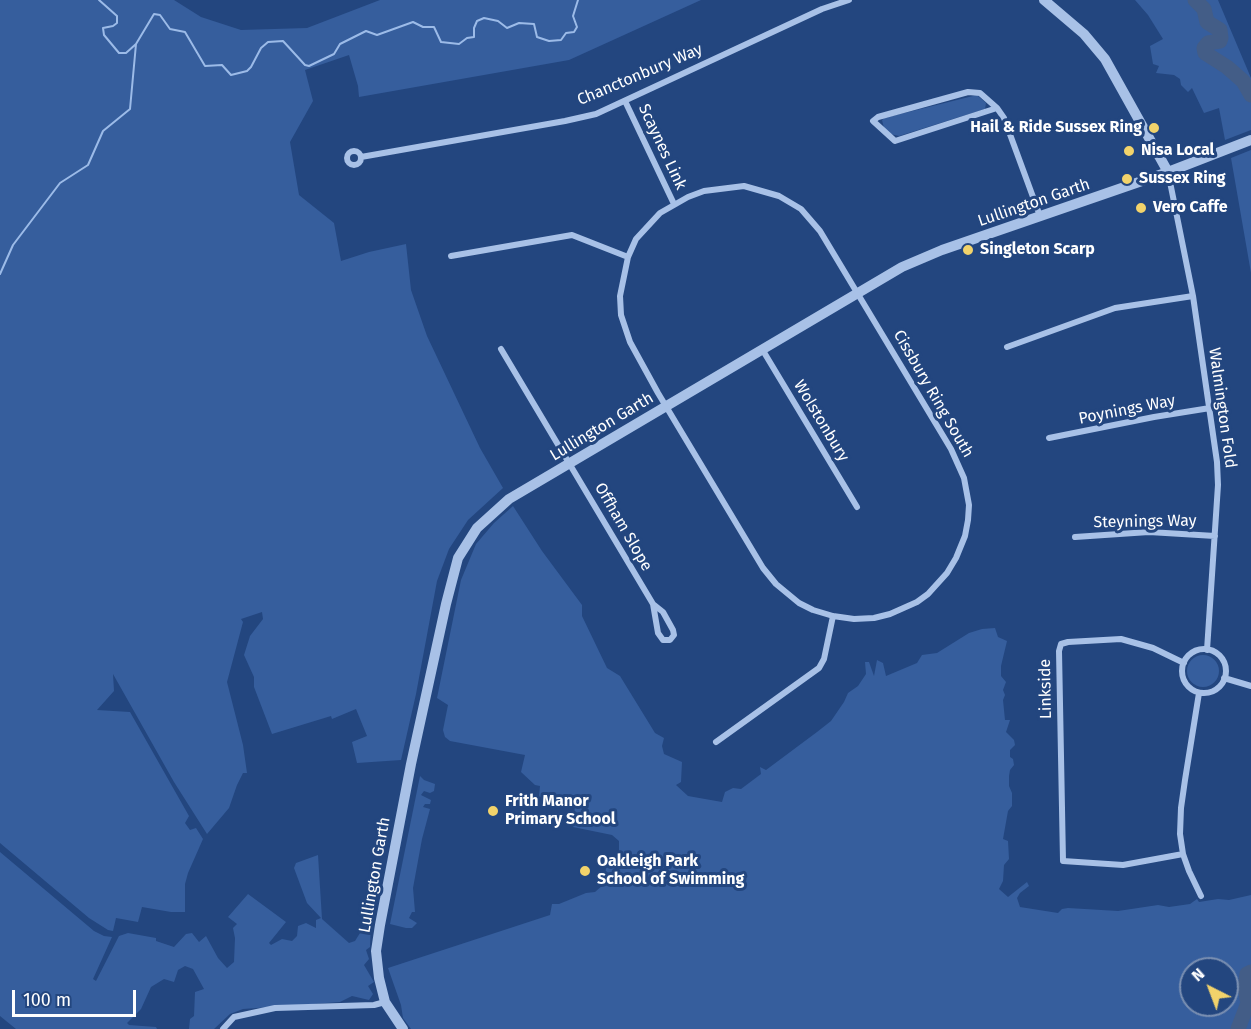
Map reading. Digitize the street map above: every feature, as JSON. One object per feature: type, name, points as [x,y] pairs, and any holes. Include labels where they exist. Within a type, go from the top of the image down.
[{"type":"street","name":"Chanctonbury Way","points":[[361,157],[596,114],[822,9],[849,0]]},
{"type":"street","points":[[1044,0],[1084,34],[1098,50],[1141,121],[1168,172]]},
{"type":"street","points":[[997,108],[895,141],[873,121],[878,117],[968,92],[980,93],[997,108],[1007,124],[1040,216]]},
{"type":"street","name":"Scaynes Link","points":[[625,101],[674,204]]},
{"type":"street","name":"Lullington Garth","points":[[403,1029],[386,1002],[379,978],[376,951],[397,834],[458,558],[477,528],[490,514],[509,499],[902,267],[942,250],[1168,172],[1251,140]]},
{"type":"street","name":"Walmington Fold","points":[[1168,172],[1193,296],[1210,408],[1218,485],[1207,650]]},
{"type":"street","name":"Cissbury Ring South","points":[[744,186],[779,196],[801,209],[820,231],[958,461],[967,490],[966,536],[947,573],[922,598],[904,609],[874,618],[854,619],[833,616],[799,603],[776,584],[763,568],[666,406],[630,342],[621,315],[620,296],[628,257],[636,239],[649,223],[674,204],[704,190],[744,186]]},
{"type":"street","points":[[451,256],[572,235],[628,257]]},
{"type":"street","points":[[1007,346],[1115,308],[1193,296]]},
{"type":"street","name":"Offham Slope","points":[[501,349],[653,604],[658,633],[663,640],[670,640],[674,635],[673,630],[663,612],[653,604]]},
{"type":"street","name":"Wolstonbury","points":[[762,349],[857,507]]},
{"type":"street","name":"Poynings Way","points":[[1049,438],[1210,408]]},
{"type":"street","name":"Steynings Way","points":[[1075,537],[1149,532],[1215,536]]},
{"type":"street","points":[[716,742],[819,668],[824,659],[833,616]]},
{"type":"street","name":"Linkside","points":[[1063,861],[1059,651],[1061,644],[1121,639],[1153,648],[1184,663]]},
{"type":"street","points":[[1213,651],[1222,660],[1226,672],[1221,684],[1212,692],[1199,693],[1193,691],[1184,682],[1182,675],[1184,663],[1193,652],[1213,651]]},
{"type":"street","points":[[1224,678],[1251,686]]},
{"type":"street","points":[[1199,693],[1181,808],[1180,834],[1183,854],[1201,896]]},
{"type":"street","points":[[1058,867],[1063,861],[1123,864],[1183,854]]},
{"type":"street","points":[[223,1029],[234,1017],[275,1008],[374,1005],[386,1002]]},
{"type":"shaded area","points":[[0,0],[174,0],[201,17],[241,30],[307,28],[380,0],[701,0],[569,60],[359,97],[349,55],[305,70],[313,101],[290,142],[299,195],[334,223],[341,261],[406,244],[411,290],[427,336],[480,448],[503,488],[468,520],[449,549],[437,581],[401,760],[357,763],[352,742],[367,736],[356,709],[332,719],[331,716],[272,734],[254,687],[254,677],[244,655],[250,636],[263,619],[262,612],[241,619],[243,622],[227,682],[243,745],[247,773],[243,773],[229,808],[207,834],[174,782],[113,674],[114,691],[97,710],[130,712],[189,816],[185,823],[190,830],[196,828],[203,839],[185,884],[185,912],[142,907],[138,922],[116,918],[113,931],[89,918],[0,843]]},
{"type":"shaded area","points":[[1135,0],[1218,0],[1251,78],[1251,130],[1225,140],[1219,108],[1204,113],[1192,88],[1188,92],[1181,85],[1180,79],[1174,75],[1156,73],[1159,66],[1153,64],[1150,46],[1163,39],[1148,15]]},
{"type":"shaded area","points":[[977,95],[986,103],[985,109],[899,136],[890,134],[884,128],[882,120],[884,118]]},
{"type":"shaded area","points":[[1251,150],[1251,273],[1231,158]]},
{"type":"shaded area","points":[[513,506],[542,551],[582,605],[582,616],[607,668],[620,676],[655,733],[664,738],[662,746],[664,754],[682,762],[681,782],[676,785],[688,796],[722,802],[725,792],[733,788],[741,789],[761,774],[760,767],[766,770],[831,721],[848,693],[858,686],[866,674],[865,662],[869,662],[874,676],[877,660],[883,663],[886,676],[917,663],[922,655],[937,653],[969,633],[995,628],[998,637],[1007,641],[1001,676],[1006,682],[1003,690],[1005,720],[1010,720],[1006,732],[1014,740],[1015,745],[1010,750],[1010,757],[1014,765],[1009,776],[1012,806],[1008,811],[1003,839],[1008,841],[1009,859],[1004,865],[1003,881],[999,889],[1008,897],[1027,882],[1029,886],[1017,898],[1020,907],[1058,913],[1068,908],[1118,911],[1158,905],[1169,907],[1190,904],[1197,899],[1199,902],[1229,900],[1251,895],[1251,1029],[411,1029],[403,1018],[401,1005],[388,968],[550,915],[552,904],[559,904],[586,893],[595,892],[603,885],[607,863],[619,851],[619,841],[612,835],[573,827],[576,795],[539,797],[540,786],[535,785],[521,772],[525,755],[450,741],[445,737],[443,730],[448,705],[437,698],[461,580],[476,544]]},
{"type":"shaded area","points":[[1203,655],[1214,660],[1219,671],[1214,682],[1203,687],[1192,682],[1187,671],[1192,660]]},
{"type":"shaded area","points":[[420,776],[435,784],[434,791],[430,793],[424,791],[421,795],[431,800],[430,804],[425,804],[423,807],[430,809],[413,888],[415,912],[412,912],[409,918],[417,923],[412,928],[406,928],[390,924]]},
{"type":"shaded area","points":[[0,852],[94,931],[112,937],[93,979],[96,981],[119,936],[128,933],[156,938],[156,941],[174,947],[186,934],[192,933],[199,942],[206,936],[218,958],[227,968],[234,962],[233,928],[237,924],[228,917],[248,894],[286,922],[269,943],[271,945],[282,939],[292,941],[297,936],[298,926],[306,923],[316,928],[316,920],[321,918],[307,903],[294,868],[296,863],[318,855],[322,919],[349,943],[355,941],[371,920],[370,947],[366,950],[369,959],[364,965],[374,982],[368,986],[373,994],[369,1000],[352,996],[340,1002],[243,1009],[230,1014],[214,1029],[189,1029],[190,1019],[194,1016],[195,992],[204,989],[193,969],[185,966],[178,970],[174,982],[164,979],[151,987],[141,1009],[127,1023],[157,1029],[16,1029],[0,1016]]},
{"type":"waterway","points":[[99,0],[117,16],[117,23],[103,28],[104,35],[119,53],[126,53],[136,44],[154,14],[160,15],[170,29],[185,32],[205,66],[222,65],[231,75],[247,71],[261,48],[268,42],[283,41],[305,65],[309,66],[334,54],[340,44],[366,31],[377,35],[413,22],[423,27],[434,27],[441,42],[459,44],[467,38],[474,37],[477,21],[484,18],[498,21],[507,28],[519,23],[534,24],[537,37],[549,41],[561,40],[566,33],[574,32],[577,27],[573,16],[578,0]]},
{"type":"waterway","points":[[1195,0],[1204,9],[1207,22],[1220,30],[1220,41],[1208,43],[1204,48],[1205,53],[1243,81],[1251,95]]},
{"type":"waterway","points":[[0,274],[13,245],[60,183],[88,165],[103,131],[130,109],[136,44]]},
{"type":"waterway","points":[[1238,1029],[1248,1003],[1245,987],[1247,974],[1251,972]]},
{"type":"place","name":"Hail & Ride Sussex Ring","points":[[1154,128]]},
{"type":"place","name":"Nisa Local","points":[[1129,151]]},
{"type":"place","name":"Sussex Ring","points":[[1127,179]]},
{"type":"place","name":"Vero Caffe","points":[[1141,208]]},
{"type":"place","name":"Singleton Scarp","points":[[968,250]]},
{"type":"place","name":"Frith Manor Primary School","points":[[493,811]]},
{"type":"place","name":"Oakleigh Park School of Swimming","points":[[585,871]]}]
